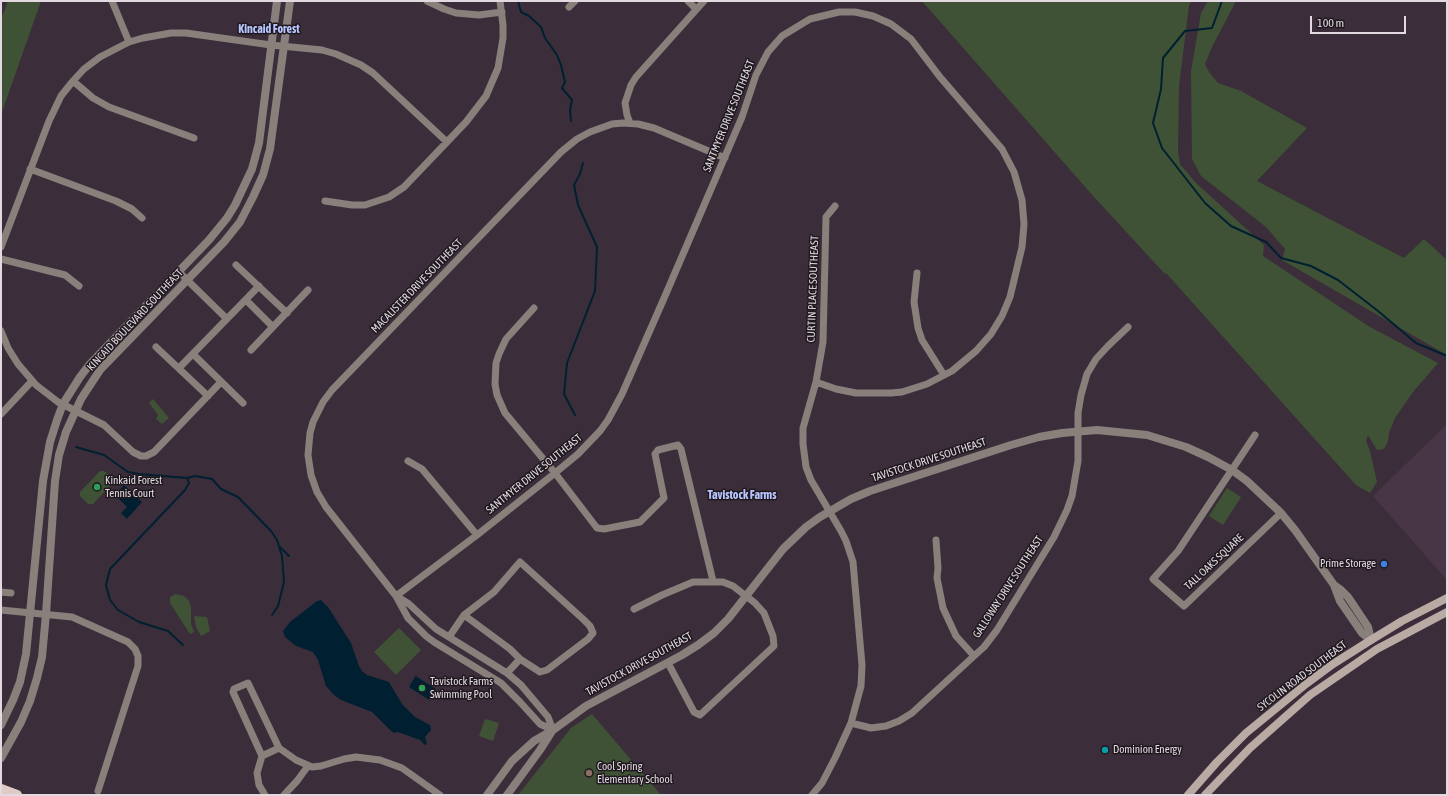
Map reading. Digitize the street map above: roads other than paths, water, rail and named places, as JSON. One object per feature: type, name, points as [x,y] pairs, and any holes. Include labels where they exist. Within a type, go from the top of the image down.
[{"type":"main road","name":"SYCOLIN ROAD SOUTHEAST","points":[[1188,795],[1246,733],[1278,706],[1333,664],[1402,621],[1447,598]]},
{"type":"main road","name":"SYCOLIN ROAD SOUTHEAST","points":[[1205,795],[1250,748],[1310,695],[1377,649],[1447,612]]},
{"type":"main road","points":[[1,789],[17,795]]},
{"type":"street","points":[[112,1],[129,42]]},
{"type":"street","name":"KINCAID BOULEVARD SOUTHEAST","points":[[1,725],[13,700],[23,668],[29,633],[43,481],[50,442],[63,404],[80,377],[94,359],[209,240],[227,218],[247,182],[252,169],[258,143],[277,1]]},
{"type":"street","name":"KINCAID BOULEVARD SOUTHEAST","points":[[1,758],[21,722],[34,690],[42,652],[53,503],[58,461],[66,432],[86,389],[100,370],[224,242],[240,222],[254,197],[263,175],[270,149],[290,1]]},
{"type":"street","points":[[428,1],[456,13],[479,15],[502,12]]},
{"type":"street","points":[[325,201],[352,205],[365,205],[389,197],[404,187],[477,109],[493,82],[501,52],[503,38],[500,1]]},
{"type":"street","points":[[569,7],[575,1]]},
{"type":"street","points":[[688,1],[696,9]]},
{"type":"street","points":[[630,123],[625,103],[631,85],[636,77],[704,1]]},
{"type":"street","name":"SANTMYER DRIVE SOUTHEAST","points":[[396,596],[477,535],[555,473],[590,442],[608,420],[665,296],[725,158],[742,118],[762,63],[777,41],[799,25],[816,17],[838,12],[855,12],[881,19],[898,28],[911,39],[940,77],[1002,148],[1014,172],[1022,200],[1024,224],[1022,247],[1010,297],[1002,316],[991,334],[976,351],[959,366],[920,387],[902,392],[856,393],[836,389],[816,382]]},
{"type":"street","points":[[1,247],[52,112],[62,96],[84,69],[100,57],[129,42],[157,34],[186,33],[271,45],[284,45],[322,50],[342,56],[361,65],[384,81],[447,142]]},
{"type":"street","points":[[73,81],[93,98],[109,107],[194,138]]},
{"type":"street","name":"MACALISTER DRIVE SOUTHEAST","points":[[553,730],[540,724],[501,683],[426,636],[408,618],[396,596],[326,507],[314,484],[309,465],[308,444],[311,428],[317,412],[332,390],[567,147],[590,132],[617,124],[638,124],[654,128],[725,158]]},
{"type":"street","points":[[30,169],[116,201],[132,209],[142,218]]},
{"type":"street","name":"CURTIN PLACE SOUTHEAST","points":[[812,795],[822,783],[851,723],[861,686],[862,665],[853,562],[846,541],[811,480],[806,467],[804,453],[803,428],[816,382],[823,342],[826,216],[835,206]]},
{"type":"street","points":[[1,259],[65,275],[79,286]]},
{"type":"street","points":[[236,265],[287,313]]},
{"type":"street","points":[[179,272],[227,319]]},
{"type":"street","points":[[917,273],[914,302],[918,328],[922,340],[944,375]]},
{"type":"street","points":[[179,368],[259,286]]},
{"type":"street","points":[[251,350],[308,290]]},
{"type":"street","points":[[246,300],[274,327]]},
{"type":"street","points":[[534,308],[506,339],[496,363],[495,384],[499,400],[505,413],[598,528],[604,529],[640,522],[664,498],[655,454],[658,450],[678,445],[681,448],[712,581]]},
{"type":"street","name":"GALLOWAY DRIVE SOUTHEAST","points":[[851,723],[871,728],[886,726],[899,721],[912,713],[984,647],[997,630],[1054,537],[1072,496],[1078,461],[1078,413],[1087,374],[1096,359],[1128,327]]},
{"type":"street","points":[[1,331],[13,356],[32,381],[50,396],[63,404],[104,425],[137,455],[146,456],[154,452],[221,382]]},
{"type":"street","points":[[156,346],[208,396]]},
{"type":"street","points":[[193,354],[244,403]]},
{"type":"street","points":[[1,414],[32,381]]},
{"type":"street","name":"TAVISTOCK DRIVE SOUTHEAST","points":[[486,795],[522,751],[534,741],[553,730],[586,706],[668,663],[698,645],[714,632],[728,619],[783,549],[806,528],[830,511],[851,499],[870,491],[1039,437],[1079,430],[1113,431],[1147,435],[1186,447],[1232,470],[1247,481],[1282,513],[1334,585],[1348,597],[1368,627],[1371,640]]},
{"type":"street","points":[[1232,470],[1255,435]]},
{"type":"street","points":[[408,461],[422,469],[477,535]]},
{"type":"street","name":"TALL OAKS SQUARE","points":[[1232,470],[1178,550],[1153,579],[1184,606],[1282,513]]},
{"type":"street","points":[[936,540],[938,568],[937,578],[943,608],[956,636],[974,656]]},
{"type":"street","points":[[448,637],[464,615],[494,592],[520,562],[584,619],[590,626],[593,633],[588,639],[544,672],[537,671],[520,659],[510,649],[464,615]]},
{"type":"street","points":[[634,609],[662,594],[693,582],[723,582],[733,586],[764,613],[773,636],[774,646],[700,715],[694,712],[668,663]]},
{"type":"street","points":[[1,592],[11,593]]},
{"type":"street","name":"MACALISTER DRIVE SOUTHEAST","points":[[396,596],[409,604],[427,622],[448,637],[507,673],[522,685],[548,717],[553,730]]},
{"type":"street","points":[[1,610],[72,617],[128,642],[135,648],[138,656],[138,666],[98,791]]},
{"type":"street","points":[[507,673],[520,659]]},
{"type":"street","points":[[265,795],[259,785],[257,773],[262,756],[233,692],[234,689],[248,682],[279,748],[286,754],[308,766],[317,767],[356,757],[380,760],[402,768],[440,795]]},
{"type":"street","name":"TAVISTOCK DRIVE SOUTHEAST","points":[[507,795],[553,730]]},
{"type":"street","points":[[262,756],[279,748]]},
{"type":"street","points":[[284,795],[308,766]]},
{"type":"water","points":[[124,485],[142,502],[127,519],[121,513],[127,507],[115,495]]},
{"type":"water","points":[[321,600],[328,607],[351,643],[362,671],[367,675],[389,682],[402,704],[415,717],[430,725],[431,730],[425,737],[427,744],[425,745],[420,740],[398,732],[394,733],[372,712],[341,700],[334,695],[326,686],[318,660],[313,652],[296,646],[285,637],[283,631],[290,622],[317,601]]},
{"type":"water","name":"Tavistock Farms Swimming Pool","points":[[416,675],[436,689],[429,700],[409,687]]},
{"type":"waterway","points":[[518,1],[521,12],[529,16],[541,27],[545,38],[557,55],[565,82],[562,88],[572,100],[570,110],[571,121]]},
{"type":"waterway","points":[[1222,1],[1212,28],[1185,31],[1163,58],[1161,89],[1153,123],[1162,148],[1205,203],[1231,226],[1266,242],[1281,258],[1311,266],[1338,280],[1416,343],[1447,356]]},
{"type":"waterway","points":[[575,415],[564,394],[567,363],[595,291],[597,247],[578,205],[574,185],[580,174],[583,163]]},
{"type":"waterway","points":[[76,447],[104,455],[128,472],[187,478],[195,476],[212,479],[221,489],[238,497],[271,531],[277,540],[282,556],[284,582],[278,606],[272,615]]},
{"type":"waterway","points":[[183,645],[168,631],[139,622],[118,610],[110,600],[106,585],[110,569],[185,490],[189,483],[187,478]]},
{"type":"waterway","points":[[280,547],[289,556]]},
{"type":"place","name":"Kinkaid Forest Tennis Court","points":[[97,487]]},
{"type":"place","name":"Prime Storage","points":[[1384,564]]},
{"type":"place","name":"Tavistock Farms Swimming Pool","points":[[422,688]]},
{"type":"place","name":"Dominion Energy","points":[[1105,750]]},
{"type":"place","name":"Cool Spring Elementary School","points":[[589,773]]},
{"type":"district","name":"Kincaid Forest","points":[[269,29]]},
{"type":"district","name":"Tavistock Farms","points":[[742,495]]}]
